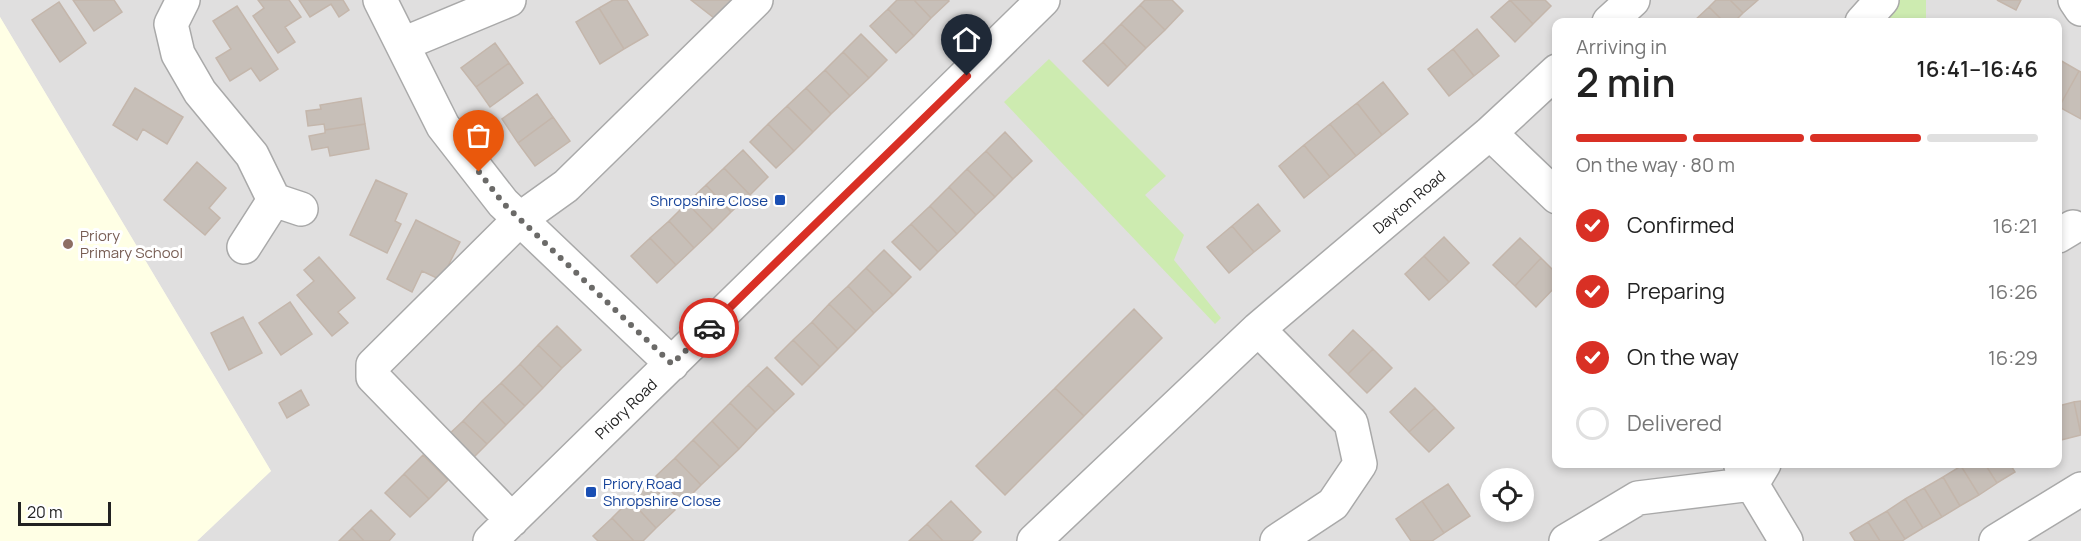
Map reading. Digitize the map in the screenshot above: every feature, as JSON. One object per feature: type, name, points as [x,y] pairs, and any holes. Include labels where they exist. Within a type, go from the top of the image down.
[{"type":"street","points":[[183,0],[171,24],[178,54],[200,92],[252,155],[288,205],[244,247]]},
{"type":"street","points":[[380,0],[443,126],[503,203],[672,364]]},
{"type":"street","points":[[402,44],[509,0]]},
{"type":"street","points":[[501,530],[373,377],[373,365],[520,219],[566,186],[756,0]]},
{"type":"street","name":"Priory Road","points":[[501,530],[1043,0]]},
{"type":"street","points":[[1613,18],[1633,0]]},
{"type":"street","points":[[1866,18],[1882,0]]},
{"type":"street","points":[[2075,0],[2081,9]]},
{"type":"street","name":"Dayton Road","points":[[1034,541],[1257,329],[1490,133],[1552,76]]},
{"type":"street","points":[[1490,133],[1552,192]]},
{"type":"street","points":[[1257,329],[1351,423],[1360,464],[1333,504],[1277,541]]},
{"type":"street","points":[[1566,541],[1638,498],[1752,470],[1786,541]]},
{"type":"street","points":[[1995,541],[2081,489]]},
{"type":"shaded area","points":[[0,0],[2081,0],[2081,541],[197,541],[271,471],[0,17]]},
{"type":"shaded area","name":"Priory Primary School","points":[[0,17],[271,471],[197,541],[0,541]]},
{"type":"green space","points":[[1889,0],[1926,0],[1926,18],[1873,18]]},
{"type":"green space","points":[[1049,59],[1166,176],[1145,195],[1184,235],[1174,260],[1221,318],[1215,324],[1004,102]]},
{"type":"building","points":[[73,0],[114,0],[122,12],[94,31]]},
{"type":"building","points":[[258,0],[289,0],[301,17],[285,27],[295,42],[278,53],[253,16],[264,8]]},
{"type":"building","points":[[299,0],[343,0],[349,10],[339,17],[331,4],[310,17]]},
{"type":"building","points":[[613,0],[627,0],[648,35],[624,49],[599,8]]},
{"type":"building","points":[[691,0],[741,0],[718,21]]},
{"type":"building","points":[[897,0],[914,0],[931,18],[914,36],[888,9]]},
{"type":"building","points":[[914,0],[948,0],[949,1],[931,18]]},
{"type":"building","points":[[1145,0],[1172,0],[1183,11],[1165,30],[1140,5]]},
{"type":"building","points":[[1510,0],[1533,24],[1515,42],[1491,17]]},
{"type":"building","points":[[1510,0],[1545,0],[1551,6],[1533,24]]},
{"type":"building","points":[[1716,0],[1730,0],[1743,13],[1738,18],[1720,18],[1709,7]]},
{"type":"building","points":[[1730,0],[1758,0],[1743,13]]},
{"type":"building","points":[[1997,0],[2021,0],[2016,10]]},
{"type":"building","points":[[59,2],[86,43],[60,62],[32,20]]},
{"type":"building","points":[[1140,5],[1165,30],[1146,48],[1121,24]]},
{"type":"building","points":[[237,6],[278,69],[260,81],[251,68],[230,81],[216,58],[231,49],[213,21]]},
{"type":"building","points":[[1709,7],[1720,18],[1697,18]]},
{"type":"building","points":[[599,8],[624,49],[600,64],[576,22]]},
{"type":"building","points":[[888,9],[914,36],[896,53],[870,26]]},
{"type":"building","points":[[1121,24],[1146,48],[1127,67],[1103,42]]},
{"type":"building","points":[[1477,29],[1499,56],[1474,76],[1453,49]]},
{"type":"building","points":[[861,34],[887,60],[869,78],[843,52]]},
{"type":"building","points":[[1103,42],[1127,67],[1108,86],[1083,61]]},
{"type":"building","points":[[495,43],[509,63],[476,87],[461,68]]},
{"type":"building","points":[[1453,49],[1474,76],[1449,96],[1428,69]]},
{"type":"building","points":[[843,52],[869,78],[850,96],[825,70]]},
{"type":"building","points":[[2062,61],[2079,71],[2062,102]]},
{"type":"building","points":[[509,63],[523,83],[490,107],[476,87]]},
{"type":"building","points":[[825,70],[850,96],[831,114],[806,88]]},
{"type":"building","points":[[2079,71],[2081,72],[2081,119],[2062,109],[2062,102]]},
{"type":"building","points":[[1383,82],[1408,114],[1382,135],[1357,103]]},
{"type":"building","points":[[135,88],[183,117],[167,144],[143,129],[137,140],[113,125]]},
{"type":"building","points":[[806,88],[831,114],[813,132],[787,106]]},
{"type":"building","points":[[537,94],[553,117],[518,143],[502,119]]},
{"type":"building","points":[[361,98],[365,124],[325,130],[324,124],[308,126],[306,111],[321,109],[320,105]]},
{"type":"building","points":[[1357,103],[1382,135],[1356,156],[1330,124]]},
{"type":"building","points":[[787,106],[813,132],[794,151],[768,124]]},
{"type":"building","points":[[553,117],[570,141],[535,166],[518,143]]},
{"type":"building","points":[[365,124],[369,149],[330,156],[328,147],[312,150],[309,136],[325,133],[325,130]]},
{"type":"building","points":[[768,124],[794,151],[776,168],[750,142]]},
{"type":"building","points":[[1330,124],[1356,156],[1330,177],[1304,145]]},
{"type":"building","points":[[1005,132],[1032,161],[1013,179],[986,151]]},
{"type":"building","points":[[1304,145],[1330,177],[1304,198],[1279,166]]},
{"type":"building","points":[[743,150],[768,177],[750,195],[724,168]]},
{"type":"building","points":[[986,151],[1013,179],[995,197],[967,169]]},
{"type":"building","points":[[197,162],[226,188],[209,208],[220,218],[205,235],[164,200]]},
{"type":"building","points":[[724,168],[750,195],[731,212],[706,185]]},
{"type":"building","points":[[967,169],[995,197],[976,215],[949,187]]},
{"type":"building","points":[[376,180],[407,194],[395,221],[401,224],[387,253],[350,235]]},
{"type":"building","points":[[706,185],[731,212],[713,230],[687,203]]},
{"type":"building","points":[[949,187],[976,215],[957,234],[930,206]]},
{"type":"building","points":[[687,203],[713,230],[694,248],[669,221]]},
{"type":"building","points":[[1258,204],[1280,231],[1254,252],[1232,226]]},
{"type":"building","points":[[930,206],[957,234],[938,252],[911,224]]},
{"type":"building","points":[[416,220],[460,242],[441,280],[422,271],[412,292],[387,279]]},
{"type":"building","points":[[669,221],[694,248],[676,265],[650,238]]},
{"type":"building","points":[[911,224],[938,252],[920,270],[892,242]]},
{"type":"building","points":[[1232,226],[1254,252],[1229,273],[1207,247]]},
{"type":"building","points":[[1444,237],[1469,263],[1449,282],[1424,256]]},
{"type":"building","points":[[650,238],[676,265],[657,283],[631,256]]},
{"type":"building","points":[[1520,238],[1541,258],[1515,286],[1493,265]]},
{"type":"building","points":[[884,250],[911,277],[893,295],[866,268]]},
{"type":"building","points":[[1424,256],[1449,282],[1429,300],[1405,274]]},
{"type":"building","points":[[319,257],[355,298],[338,312],[348,323],[332,336],[297,295],[314,281],[304,270]]},
{"type":"building","points":[[1541,258],[1552,269],[1552,290],[1536,307],[1515,286]]},
{"type":"building","points":[[866,268],[893,295],[874,313],[848,286]]},
{"type":"building","points":[[848,286],[874,313],[856,331],[829,304]]},
{"type":"building","points":[[290,302],[312,334],[281,355],[259,323]]},
{"type":"building","points":[[829,304],[856,331],[838,349],[812,322]]},
{"type":"building","points":[[1134,309],[1162,338],[1084,416],[1055,388]]},
{"type":"building","points":[[243,317],[262,353],[229,370],[211,333]]},
{"type":"building","points":[[812,322],[838,349],[820,367],[793,340]]},
{"type":"building","points":[[557,326],[581,350],[562,368],[538,345]]},
{"type":"building","points":[[1353,330],[1373,349],[1348,374],[1329,355]]},
{"type":"building","points":[[793,340],[820,367],[802,385],[775,358]]},
{"type":"building","points":[[538,345],[562,368],[543,388],[520,364]]},
{"type":"building","points":[[1373,349],[1392,368],[1367,393],[1348,374]]},
{"type":"building","points":[[520,364],[543,388],[525,406],[501,383]]},
{"type":"building","points":[[767,367],[794,394],[775,412],[748,385]]},
{"type":"building","points":[[501,383],[525,406],[506,425],[482,401]]},
{"type":"building","points":[[748,385],[775,412],[757,430],[730,403]]},
{"type":"building","points":[[1055,388],[1084,416],[1005,495],[976,466]]},
{"type":"building","points":[[1415,388],[1435,408],[1409,432],[1390,412]]},
{"type":"building","points":[[301,390],[309,405],[287,418],[279,403]]},
{"type":"building","points":[[482,401],[506,425],[487,444],[463,421]]},
{"type":"building","points":[[2081,401],[2081,434],[2074,402]]},
{"type":"building","points":[[2074,402],[2081,435],[2062,440],[2062,405]]},
{"type":"building","points":[[730,403],[757,430],[739,449],[712,421]]},
{"type":"building","points":[[1435,408],[1454,428],[1429,452],[1409,432]]},
{"type":"building","points":[[463,421],[487,444],[468,463],[444,439]]},
{"type":"building","points":[[712,421],[739,449],[720,467],[693,440]]},
{"type":"building","points":[[693,440],[720,467],[701,485],[675,458]]},
{"type":"building","points":[[423,455],[448,480],[429,499],[404,474]]},
{"type":"building","points":[[675,458],[701,485],[683,503],[656,476]]},
{"type":"building","points":[[1958,468],[1962,468],[1979,495],[1960,506],[1943,477]]},
{"type":"building","points":[[1962,468],[1988,468],[1997,483],[1979,495]]},
{"type":"building","points":[[1988,468],[2012,468],[2015,472],[1997,483]]},
{"type":"building","points":[[404,474],[429,499],[410,517],[385,493]]},
{"type":"building","points":[[1943,477],[1960,506],[1942,517],[1924,488]]},
{"type":"building","points":[[649,482],[675,510],[656,528],[630,500]]},
{"type":"building","points":[[1448,484],[1470,516],[1444,533],[1422,501]]},
{"type":"building","points":[[1924,488],[1942,517],[1923,528],[1905,499]]},
{"type":"building","points":[[1905,499],[1923,528],[1905,539],[1887,511]]},
{"type":"building","points":[[630,500],[656,528],[643,541],[634,541],[612,518]]},
{"type":"building","points":[[951,501],[981,532],[972,541],[943,541],[927,524]]},
{"type":"building","points":[[1422,501],[1444,533],[1432,541],[1411,541],[1396,519]]},
{"type":"building","points":[[371,510],[395,534],[389,541],[364,541],[352,528]]},
{"type":"building","points":[[1887,511],[1905,539],[1902,541],[1880,541],[1868,522]]},
{"type":"building","points":[[612,518],[634,541],[598,541],[593,536]]},
{"type":"building","points":[[1868,522],[1880,541],[1855,541],[1850,533]]},
{"type":"building","points":[[927,524],[943,541],[909,541]]},
{"type":"building","points":[[352,528],[364,541],[339,541]]},
{"type":"way so far","points":[[479,172],[503,203],[672,364],[709,328]]},
{"type":"place","name":"Shropshire Close","points":[[780,200]]},
{"type":"place","name":"Priory Primary School","points":[[68,244]]},
{"type":"place","name":"Priory Road Shropshire Close","points":[[591,492]]},
{"type":"route","points":[[709,328],[967,76]]}]
